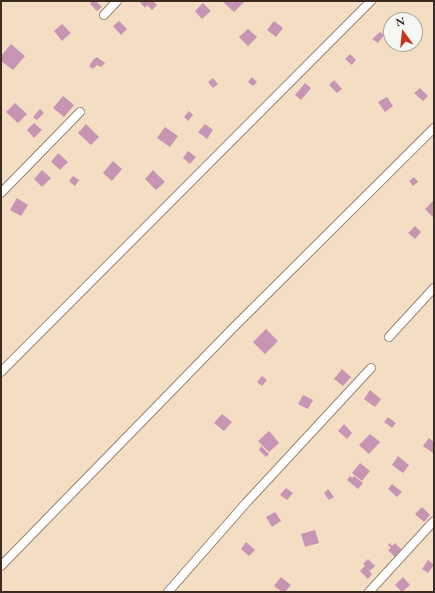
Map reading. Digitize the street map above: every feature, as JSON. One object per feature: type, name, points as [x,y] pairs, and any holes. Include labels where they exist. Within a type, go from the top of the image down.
[{"type":"street","points":[[104,15],[117,1]]},
{"type":"street","points":[[1,372],[371,1]]},
{"type":"street","points":[[1,193],[80,112]]},
{"type":"street","points":[[1,566],[233,328],[434,128]]},
{"type":"street","points":[[389,337],[434,288]]},
{"type":"street","points":[[168,592],[246,503],[371,368]]},
{"type":"street","points":[[370,592],[434,521]]},
{"type":"building","points":[[92,1],[96,1],[102,7],[97,11],[90,4]]},
{"type":"building","points":[[139,1],[153,1],[157,5],[152,10],[147,5],[145,8]]},
{"type":"building","points":[[222,1],[245,1],[234,12]]},
{"type":"building","points":[[203,3],[211,11],[202,19],[195,11]]},
{"type":"building","points":[[119,21],[127,29],[121,35],[113,26]]},
{"type":"building","points":[[274,21],[283,28],[276,37],[267,30]]},
{"type":"building","points":[[62,24],[71,33],[62,41],[54,31]]},
{"type":"building","points":[[248,29],[257,37],[248,46],[239,37]]},
{"type":"building","points":[[380,32],[383,34],[378,43],[372,39]]},
{"type":"building","points":[[11,44],[25,56],[13,70],[1,61],[1,56]]},
{"type":"building","points":[[350,54],[356,60],[352,65],[345,59]]},
{"type":"building","points":[[97,57],[105,63],[101,67],[97,65],[93,69],[89,66]]},
{"type":"building","points":[[252,77],[257,82],[253,86],[248,82]]},
{"type":"building","points":[[213,78],[218,84],[213,88],[208,82]]},
{"type":"building","points":[[334,80],[342,89],[337,93],[329,85]]},
{"type":"building","points":[[305,83],[311,88],[301,100],[295,95]]},
{"type":"building","points":[[420,88],[428,96],[423,101],[414,93]]},
{"type":"building","points":[[63,96],[74,105],[64,117],[53,108]]},
{"type":"building","points":[[387,97],[393,106],[385,112],[378,102]]},
{"type":"building","points":[[15,103],[27,114],[18,123],[6,112]]},
{"type":"building","points":[[40,109],[44,113],[37,120],[33,117]]},
{"type":"building","points":[[189,111],[193,115],[188,121],[184,117]]},
{"type":"building","points":[[34,123],[42,130],[34,138],[27,130]]},
{"type":"building","points":[[86,124],[99,137],[91,145],[78,133]]},
{"type":"building","points":[[205,124],[213,130],[207,139],[198,132]]},
{"type":"building","points":[[165,127],[178,136],[170,147],[157,138]]},
{"type":"building","points":[[188,151],[196,157],[190,164],[183,158]]},
{"type":"building","points":[[58,153],[68,162],[60,170],[51,162]]},
{"type":"building","points":[[113,161],[122,169],[112,181],[103,173]]},
{"type":"building","points":[[42,170],[51,178],[42,187],[34,179]]},
{"type":"building","points":[[153,170],[165,182],[156,190],[145,179]]},
{"type":"building","points":[[73,176],[79,180],[75,186],[69,181]]},
{"type":"building","points":[[414,177],[418,182],[413,186],[409,181]]},
{"type":"building","points":[[17,198],[28,205],[21,216],[10,210]]},
{"type":"building","points":[[434,200],[434,218],[425,209]]},
{"type":"building","points":[[415,226],[421,232],[415,239],[408,233]]},
{"type":"building","points":[[266,329],[278,341],[265,354],[253,342]]},
{"type":"building","points":[[342,369],[351,377],[343,386],[334,379]]},
{"type":"building","points":[[262,376],[267,380],[262,386],[257,382]]},
{"type":"building","points":[[370,390],[381,399],[375,407],[364,399]]},
{"type":"building","points":[[303,395],[313,400],[308,409],[298,404]]},
{"type":"building","points":[[222,414],[232,422],[224,431],[214,423]]},
{"type":"building","points":[[388,417],[396,423],[392,428],[384,422]]},
{"type":"building","points":[[344,424],[352,433],[347,439],[338,431]]},
{"type":"building","points":[[269,431],[279,443],[269,452],[258,441]]},
{"type":"building","points":[[370,434],[380,442],[369,454],[359,445]]},
{"type":"building","points":[[429,438],[434,442],[433,453],[423,446]]},
{"type":"building","points":[[261,446],[269,454],[266,457],[259,450]]},
{"type":"building","points":[[398,456],[409,465],[403,473],[392,465]]},
{"type":"building","points":[[360,463],[370,471],[362,481],[352,473]]},
{"type":"building","points":[[350,476],[352,478],[354,476],[363,483],[358,489],[347,480]]},
{"type":"building","points":[[392,484],[402,492],[397,497],[388,489]]},
{"type":"building","points":[[286,488],[293,493],[287,500],[280,495]]},
{"type":"building","points":[[328,489],[334,497],[329,500],[324,493]]},
{"type":"building","points":[[422,507],[430,515],[424,522],[415,514]]},
{"type":"building","points":[[275,512],[281,521],[272,527],[266,517]]},
{"type":"building","points":[[315,530],[319,543],[305,547],[301,534]]},
{"type":"building","points":[[246,542],[255,550],[249,556],[241,549]]},
{"type":"building","points":[[390,543],[392,546],[395,543],[403,551],[396,558],[388,550],[391,548],[388,545]]},
{"type":"building","points":[[368,559],[375,566],[370,571],[363,564]]},
{"type":"building","points":[[428,560],[434,565],[428,573],[422,569]]},
{"type":"building","points":[[365,566],[372,574],[368,579],[360,571]]},
{"type":"building","points":[[281,577],[291,585],[285,592],[282,592],[274,586]]},
{"type":"building","points":[[403,577],[410,585],[402,592],[395,585]]}]
